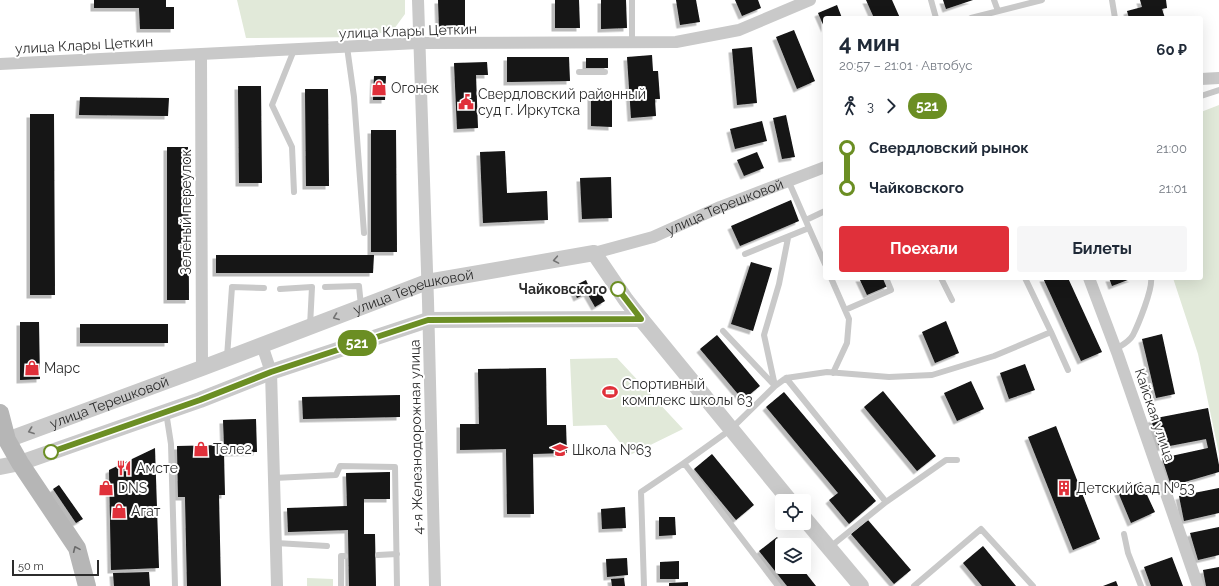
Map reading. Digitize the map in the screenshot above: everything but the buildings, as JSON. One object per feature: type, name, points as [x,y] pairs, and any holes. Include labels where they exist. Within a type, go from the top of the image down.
[{"type":"main road","points":[[0,414],[7,440],[20,463],[77,548],[87,586]]},
{"type":"street","name":"4-я Железнодорожная улица","points":[[418,0],[418,43],[427,282],[435,586]]},
{"type":"street","name":"улица Клары Цеткин","points":[[0,64],[418,43],[676,42],[739,30],[810,0]]},
{"type":"street","name":"Зелёный переулок","points":[[201,55],[202,368]]},
{"type":"street","points":[[1203,79],[1219,78]]},
{"type":"street","name":"улица Терешковой","points":[[7,440],[227,359],[427,282],[594,253],[653,237],[720,207],[823,168]]},
{"type":"street","points":[[594,253],[626,300],[730,430],[784,494]]},
{"type":"street","name":"Кайская улица","points":[[1090,280],[1116,350],[1198,586]]},
{"type":"street","name":"улица Терешковой","points":[[0,467],[20,463],[166,412],[271,372],[428,320],[641,319]]},
{"type":"street","points":[[262,345],[271,372],[277,586]]},
{"type":"street","points":[[811,526],[861,586]]},
{"type":"lane","points":[[632,0],[632,42]]},
{"type":"lane","points":[[931,0],[935,16]]},
{"type":"lane","points":[[994,0],[998,11]]},
{"type":"lane","points":[[988,16],[998,11],[1042,0]]},
{"type":"lane","points":[[1112,0],[1115,16]]},
{"type":"lane","points":[[347,47],[354,97],[364,233]]},
{"type":"lane","points":[[294,50],[272,105],[292,147],[294,192]]},
{"type":"lane","points":[[579,72],[605,72]]},
{"type":"lane","points":[[1203,95],[1219,90]]},
{"type":"lane","points":[[788,180],[823,260]]},
{"type":"lane","points":[[806,220],[823,212]]},
{"type":"lane","points":[[745,254],[788,238],[809,228]]},
{"type":"lane","points":[[775,386],[764,335],[779,284],[788,238]]},
{"type":"lane","points":[[832,280],[849,319],[847,343],[833,373]]},
{"type":"lane","points":[[845,310],[891,290],[887,280]]},
{"type":"lane","points":[[942,280],[952,300]]},
{"type":"lane","points":[[1026,280],[1068,370]]},
{"type":"lane","points":[[1116,350],[1127,342],[1133,335],[1148,297],[1152,280]]},
{"type":"lane","points":[[325,287],[359,286],[361,308]]},
{"type":"lane","points":[[227,359],[232,287],[264,288]]},
{"type":"lane","points":[[280,288],[312,287],[310,327]]},
{"type":"lane","points":[[723,331],[775,386]]},
{"type":"lane","points":[[644,586],[641,492],[730,430],[775,386],[786,378],[833,373],[889,376],[932,375],[994,356],[1051,332]]},
{"type":"lane","points":[[786,378],[886,502]]},
{"type":"lane","points":[[166,412],[171,444],[175,586]]},
{"type":"lane","points":[[829,548],[886,502],[946,460],[957,460]]},
{"type":"lane","points":[[684,463],[778,586]]},
{"type":"lane","points":[[274,478],[336,475],[340,466],[394,467],[397,586]]},
{"type":"lane","points":[[914,586],[981,529],[1032,586]]},
{"type":"lane","points":[[1124,534],[1128,553],[1141,586]]},
{"type":"lane","points":[[276,543],[327,546]]},
{"type":"lane","points":[[378,555],[397,554]]},
{"type":"lane","points":[[341,586],[340,556],[345,556]]},
{"type":"green space","points":[[237,0],[405,0],[405,14],[394,29],[367,37],[246,38]]},
{"type":"green space","points":[[1219,105],[1219,454],[1198,354],[1174,280],[1203,280],[1203,111]]},
{"type":"green space","name":"Спортивный комплекс школы 63","points":[[617,358],[683,429],[630,455],[606,425],[573,426],[570,359]]},
{"type":"green space","points":[[307,578],[333,579],[333,586],[307,586]]},
{"type":"bus line","name":"521","points":[[51,452],[200,400],[271,372],[428,320],[641,319],[618,289]]},
{"type":"place","name":"Огонек","points":[[379,88]]},
{"type":"place","name":"Свердловский районный суд г. Иркутска","points":[[466,102]]},
{"type":"place","name":"Чайковского","points":[[618,289]]},
{"type":"place","name":"Марс","points":[[32,368]]},
{"type":"place","name":"Спортивный комплекс школы 63","points":[[610,392]]},
{"type":"place","name":"Теле2","points":[[201,449]]},
{"type":"place","name":"Школа №63","points":[[560,450]]},
{"type":"place","name":"Амсте","points":[[124,468]]},
{"type":"place","name":"DNS","points":[[106,488]]},
{"type":"place","name":"Детский сад №53","points":[[1064,488]]},
{"type":"place","name":"Агат","points":[[119,511]]}]
